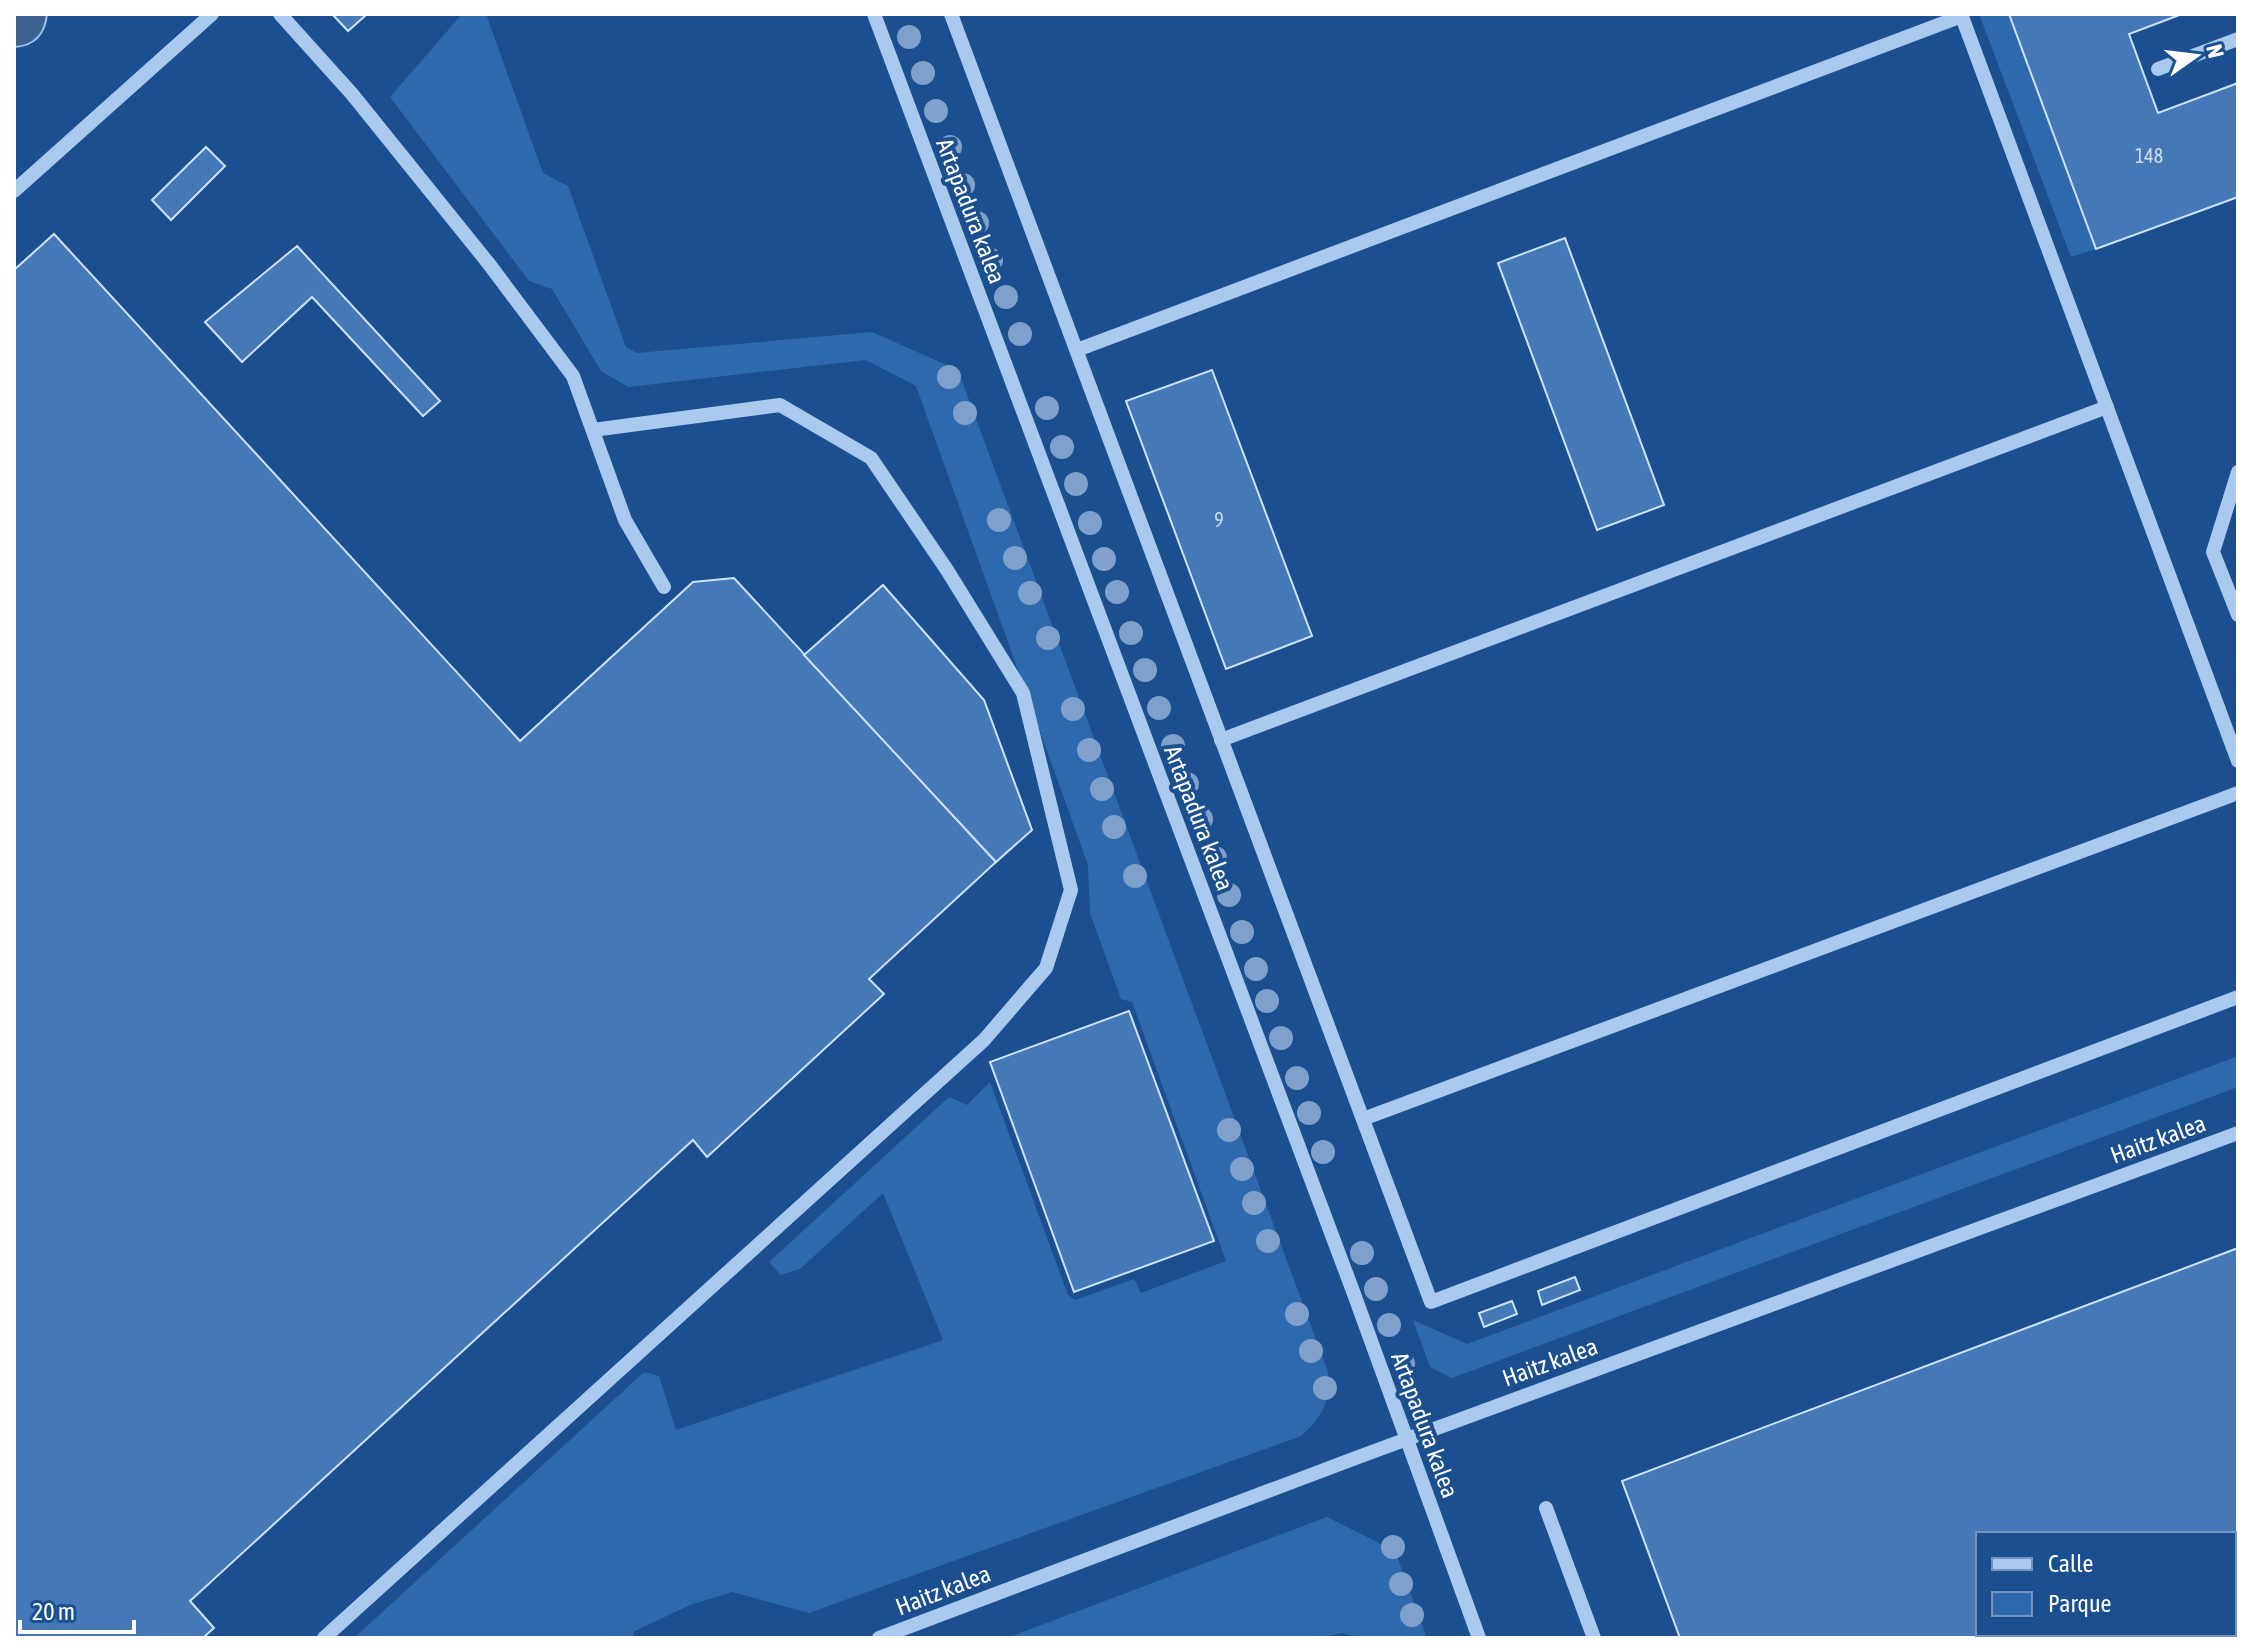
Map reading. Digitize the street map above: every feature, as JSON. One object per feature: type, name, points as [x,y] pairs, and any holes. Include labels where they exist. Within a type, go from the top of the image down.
[{"type":"street","points":[[14,191],[212,14]]},
{"type":"street","points":[[280,14],[352,94],[489,264],[573,376],[625,520],[664,587]]},
{"type":"street","name":"Artapadura kalea","points":[[874,14],[1479,1638]]},
{"type":"street","points":[[951,14],[1431,1302],[2238,997]]},
{"type":"street","points":[[1077,350],[1961,15],[2238,761]]},
{"type":"street","points":[[2158,69],[2238,39]]},
{"type":"street","points":[[324,1638],[984,1040],[1046,968],[1071,890],[1023,693],[947,570],[871,458],[780,405],[593,430]]},
{"type":"street","points":[[1221,740],[2107,407]]},
{"type":"street","points":[[2238,472],[2213,552],[2238,615]]},
{"type":"street","points":[[1363,1119],[2238,793]]},
{"type":"street","name":"Haitz kalea","points":[[879,1638],[1406,1439],[2238,1133]]},
{"type":"street","points":[[1546,1508],[1594,1638]]},
{"type":"green space","points":[[462,14],[486,14],[543,173],[568,186],[626,347],[637,353],[872,332],[958,370],[1328,1372],[1324,1408],[1301,1436],[809,1613],[732,1592],[690,1605],[633,1632],[635,1638],[354,1638],[644,1372],[659,1376],[676,1430],[943,1340],[883,1193],[800,1269],[781,1275],[769,1262],[949,1097],[967,1105],[990,1082],[1068,1295],[1075,1300],[1134,1279],[1141,1293],[1226,1261],[1132,1002],[1121,999],[1090,913],[1088,865],[916,386],[866,360],[628,387],[601,371],[552,289],[529,281],[390,97]]},
{"type":"green space","points":[[1979,14],[2009,14],[2096,249],[2071,257]]},
{"type":"green space","points":[[2238,1056],[2238,1087],[1452,1378],[1430,1367],[1413,1320],[1467,1344]]},
{"type":"green space","points":[[1327,1517],[1395,1551],[1427,1638],[1362,1638],[1341,1633],[1324,1638],[1007,1638]]},
{"type":"shaded area","points":[[14,14],[47,14],[38,38],[14,47]]},
{"type":"building","points":[[332,14],[363,14],[365,16],[348,31]]},
{"type":"building","points":[[2009,14],[2182,14],[2129,34],[2158,113],[2238,83],[2238,197],[2096,249]]},
{"type":"building","points":[[206,147],[225,166],[171,220],[152,200]]},
{"type":"building","points":[[54,234],[520,741],[693,582],[734,578],[996,862],[869,979],[884,994],[707,1157],[693,1140],[190,1601],[214,1628],[203,1638],[14,1638],[14,270]]},
{"type":"building","points":[[1565,238],[1664,505],[1597,530],[1498,263]]},
{"type":"building","points":[[297,246],[440,401],[423,416],[312,297],[242,362],[205,322]]},
{"type":"building","points":[[1212,370],[1312,636],[1226,669],[1126,401]]},
{"type":"building","points":[[883,585],[984,700],[1032,830],[996,862],[804,655]]},
{"type":"building","points":[[1129,1011],[1214,1241],[1074,1292],[990,1062]]},
{"type":"building","points":[[2238,1248],[2238,1638],[1680,1638],[1622,1481]]},
{"type":"building","points":[[1575,1277],[1580,1290],[1542,1305],[1538,1291]]},
{"type":"building","points":[[1512,1301],[1517,1314],[1484,1327],[1479,1313]]}]
